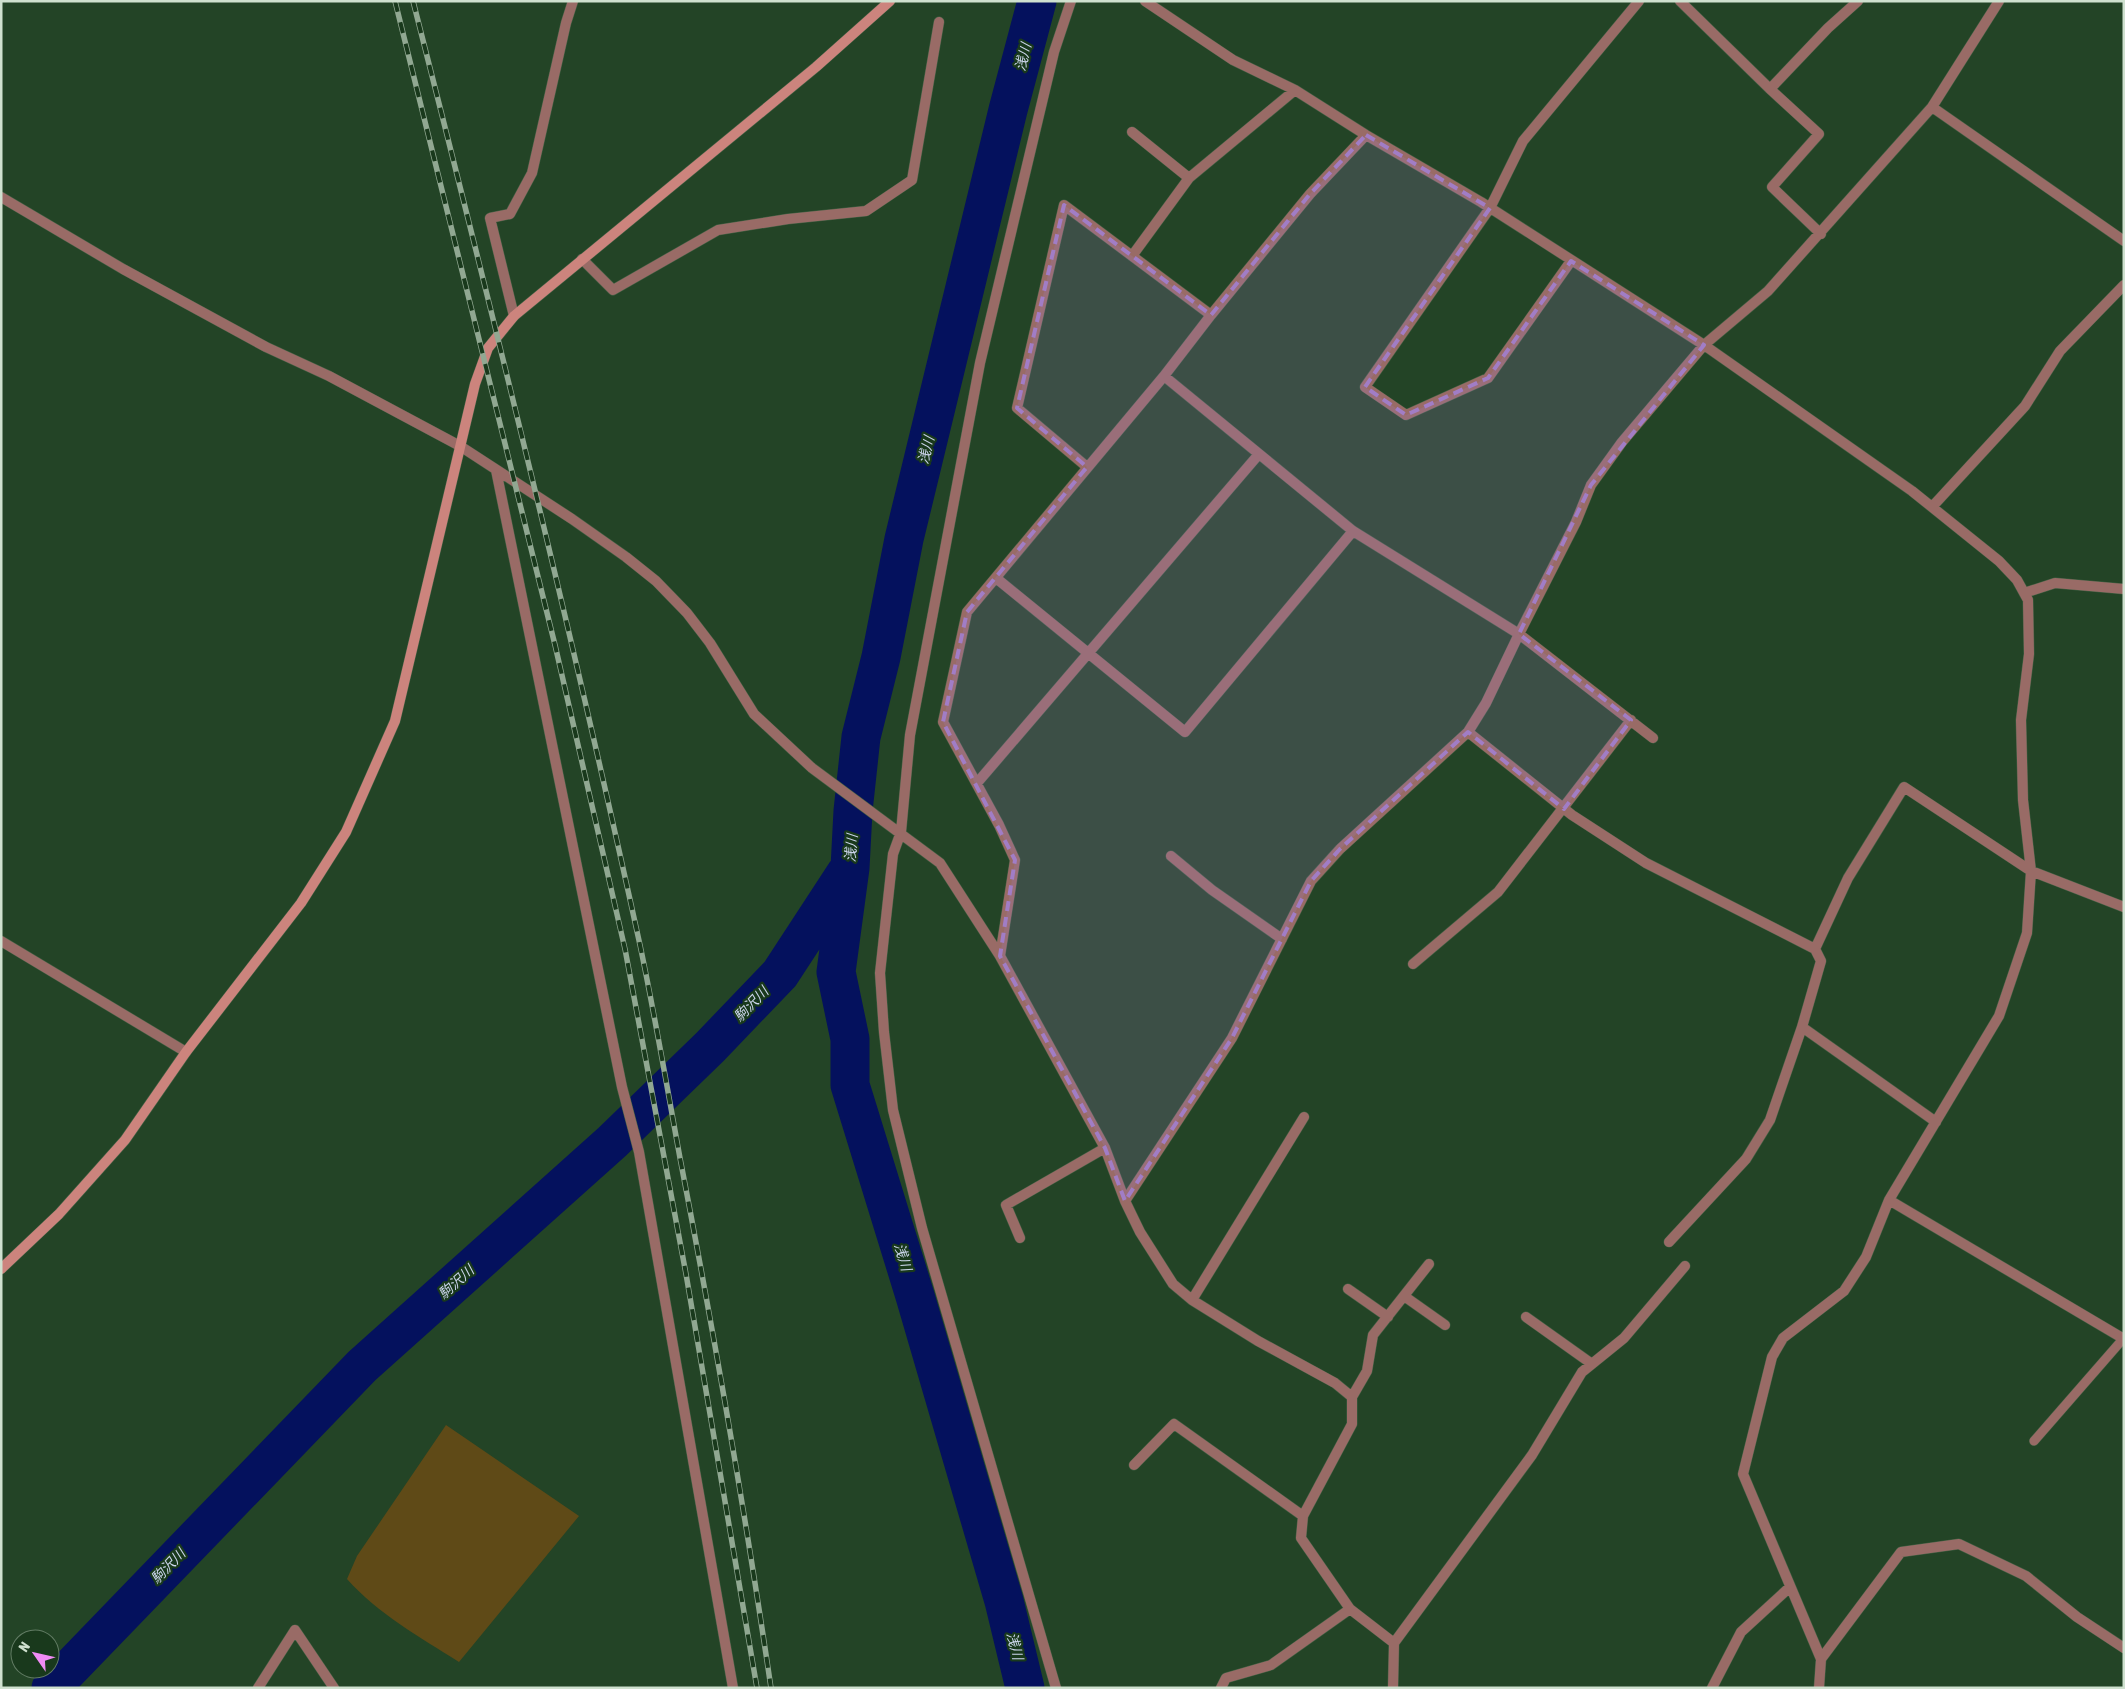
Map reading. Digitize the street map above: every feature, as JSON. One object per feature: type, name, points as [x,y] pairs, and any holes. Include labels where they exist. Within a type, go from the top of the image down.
[{"type":"street","points":[[514,316],[490,218],[510,214],[532,174],[566,23],[573,1]]},
{"type":"street","points":[[1,1270],[59,1214],[125,1140],[186,1052],[301,903],[346,832],[395,721],[460,446],[476,384],[488,348],[514,316],[816,67],[890,1]]},
{"type":"street","points":[[1056,1688],[922,1228],[893,1110],[884,1032],[880,973],[893,854],[901,832],[910,735],[980,362],[1054,52],[1071,1]]},
{"type":"street","points":[[1145,1],[1233,60],[1296,90],[1366,135],[1490,208],[1704,345],[1932,507],[1999,561],[2017,580],[2028,600],[2029,654],[2021,720],[2023,800],[2031,870],[2027,933],[1999,1016],[1889,1200],[1866,1257],[1844,1290],[1783,1338],[1772,1358],[1744,1474],[1820,1659],[1819,1688]]},
{"type":"street","points":[[1571,261],[1488,378],[1406,415],[1365,387],[1490,208],[1523,141],[1639,1]]},
{"type":"street","points":[[1680,1],[1819,134],[1772,187],[1821,234]]},
{"type":"street","points":[[1770,89],[1828,28],[1858,1]]},
{"type":"street","points":[[1125,1201],[1232,1038],[1311,881],[1334,855],[1468,732],[1486,703],[1576,522],[1592,485],[1622,442],[1704,345],[1768,291],[1821,234],[1932,107],[1998,1]]},
{"type":"street","points":[[582,259],[613,290],[718,230],[788,219],[866,211],[874,206],[912,180],[939,22]]},
{"type":"street","points":[[1132,256],[1189,178],[1296,90]]},
{"type":"street","points":[[1932,107],[2124,241]]},
{"type":"street","points":[[1132,132],[1189,178]]},
{"type":"street","points":[[1000,956],[1016,860],[977,783],[943,722],[967,612],[1164,376],[1211,315],[1310,194],[1366,135]]},
{"type":"street","points":[[1,197],[132,274],[266,347],[329,376],[460,446],[579,524],[626,557],[656,582],[687,613],[710,643],[754,714],[812,768],[901,832],[940,863],[1000,956],[1106,1148],[1125,1201],[1140,1232],[1172,1284],[1192,1300],[1258,1341],[1335,1383],[1352,1398]]},
{"type":"street","points":[[1087,467],[1018,408],[1064,205],[1211,315]]},
{"type":"street","points":[[1932,507],[2025,406],[2060,351],[2124,284]]},
{"type":"street","points":[[1164,376],[1353,531],[1519,634],[1653,738]]},
{"type":"street","points":[[977,783],[1088,656],[1259,454]]},
{"type":"street","points":[[496,470],[622,1087],[639,1152],[733,1688]]},
{"type":"street","points":[[996,578],[1088,656],[1185,732],[1353,531]]},
{"type":"street","points":[[2024,593],[2055,583],[2117,586],[2124,589]]},
{"type":"street","points":[[1413,964],[1498,892],[1631,720]]},
{"type":"street","points":[[1468,732],[1564,809],[1646,863],[1816,949],[1821,961],[1802,1027],[1770,1120],[1746,1159],[1669,1242]]},
{"type":"street","points":[[1816,949],[1848,878],[1904,787],[2031,870],[2124,907]]},
{"type":"street","points":[[1171,856],[1212,890],[1282,939]]},
{"type":"street","points":[[1,941],[186,1052]]},
{"type":"street","points":[[1802,1027],[1936,1122]]},
{"type":"street","points":[[1192,1300],[1304,1118]]},
{"type":"street","points":[[1020,1238],[1006,1205],[1106,1148]]},
{"type":"street","points":[[1889,1200],[2124,1339]]},
{"type":"street","points":[[1394,1643],[1350,1608],[1301,1538],[1303,1516],[1352,1424],[1352,1398],[1368,1371],[1373,1335],[1429,1264]]},
{"type":"street","points":[[1392,1688],[1394,1643],[1532,1455],[1582,1372],[1624,1338],[1685,1266]]},
{"type":"street","points":[[1348,1289],[1388,1317]]},
{"type":"street","points":[[1404,1296],[1445,1325]]},
{"type":"street","points":[[1526,1317],[1592,1364]]},
{"type":"street","points":[[1134,1465],[1174,1424],[1303,1516]]},
{"type":"street","points":[[1820,1659],[1901,1552],[1959,1544],[2026,1576],[2077,1617],[2124,1648]]},
{"type":"street","points":[[1712,1688],[1741,1632],[1790,1587]]},
{"type":"street","points":[[1222,1688],[1226,1678],[1271,1664],[1350,1608]]},
{"type":"street","points":[[258,1688],[295,1630],[334,1688]]},
{"type":"lane","points":[[2034,1441],[2124,1339]]},
{"type":"highlighted area","points":[[1366,135],[1490,208],[1365,387],[1406,415],[1488,378],[1571,261],[1704,345],[1591,485],[1519,634],[1631,720],[1564,809],[1468,732],[1340,849],[1311,881],[1232,1038],[1125,1201],[1105,1148],[1000,956],[1015,860],[943,722],[967,612],[1087,467],[1017,408],[1064,205],[1211,315],[1310,194]]},
{"type":"shaded area","points":[[446,1425],[579,1516],[459,1662],[386,1614],[359,1592],[347,1579],[357,1556]]},
{"type":"waterway","name":"浅川","points":[[1025,1688],[1004,1601],[915,1296],[850,1085],[850,1039],[836,972],[850,868],[853,811],[861,737],[881,657],[904,539],[1008,110],[1037,1]]},
{"type":"waterway","name":"駒沢川","points":[[51,1688],[362,1366],[612,1142],[710,1047],[780,974],[846,873]]},
{"type":"railway","points":[[395,1],[555,645],[625,949],[686,1274],[757,1688]]},
{"type":"railway","points":[[413,1],[531,472],[587,708],[640,945],[717,1356],[751,1555],[771,1688]]}]
